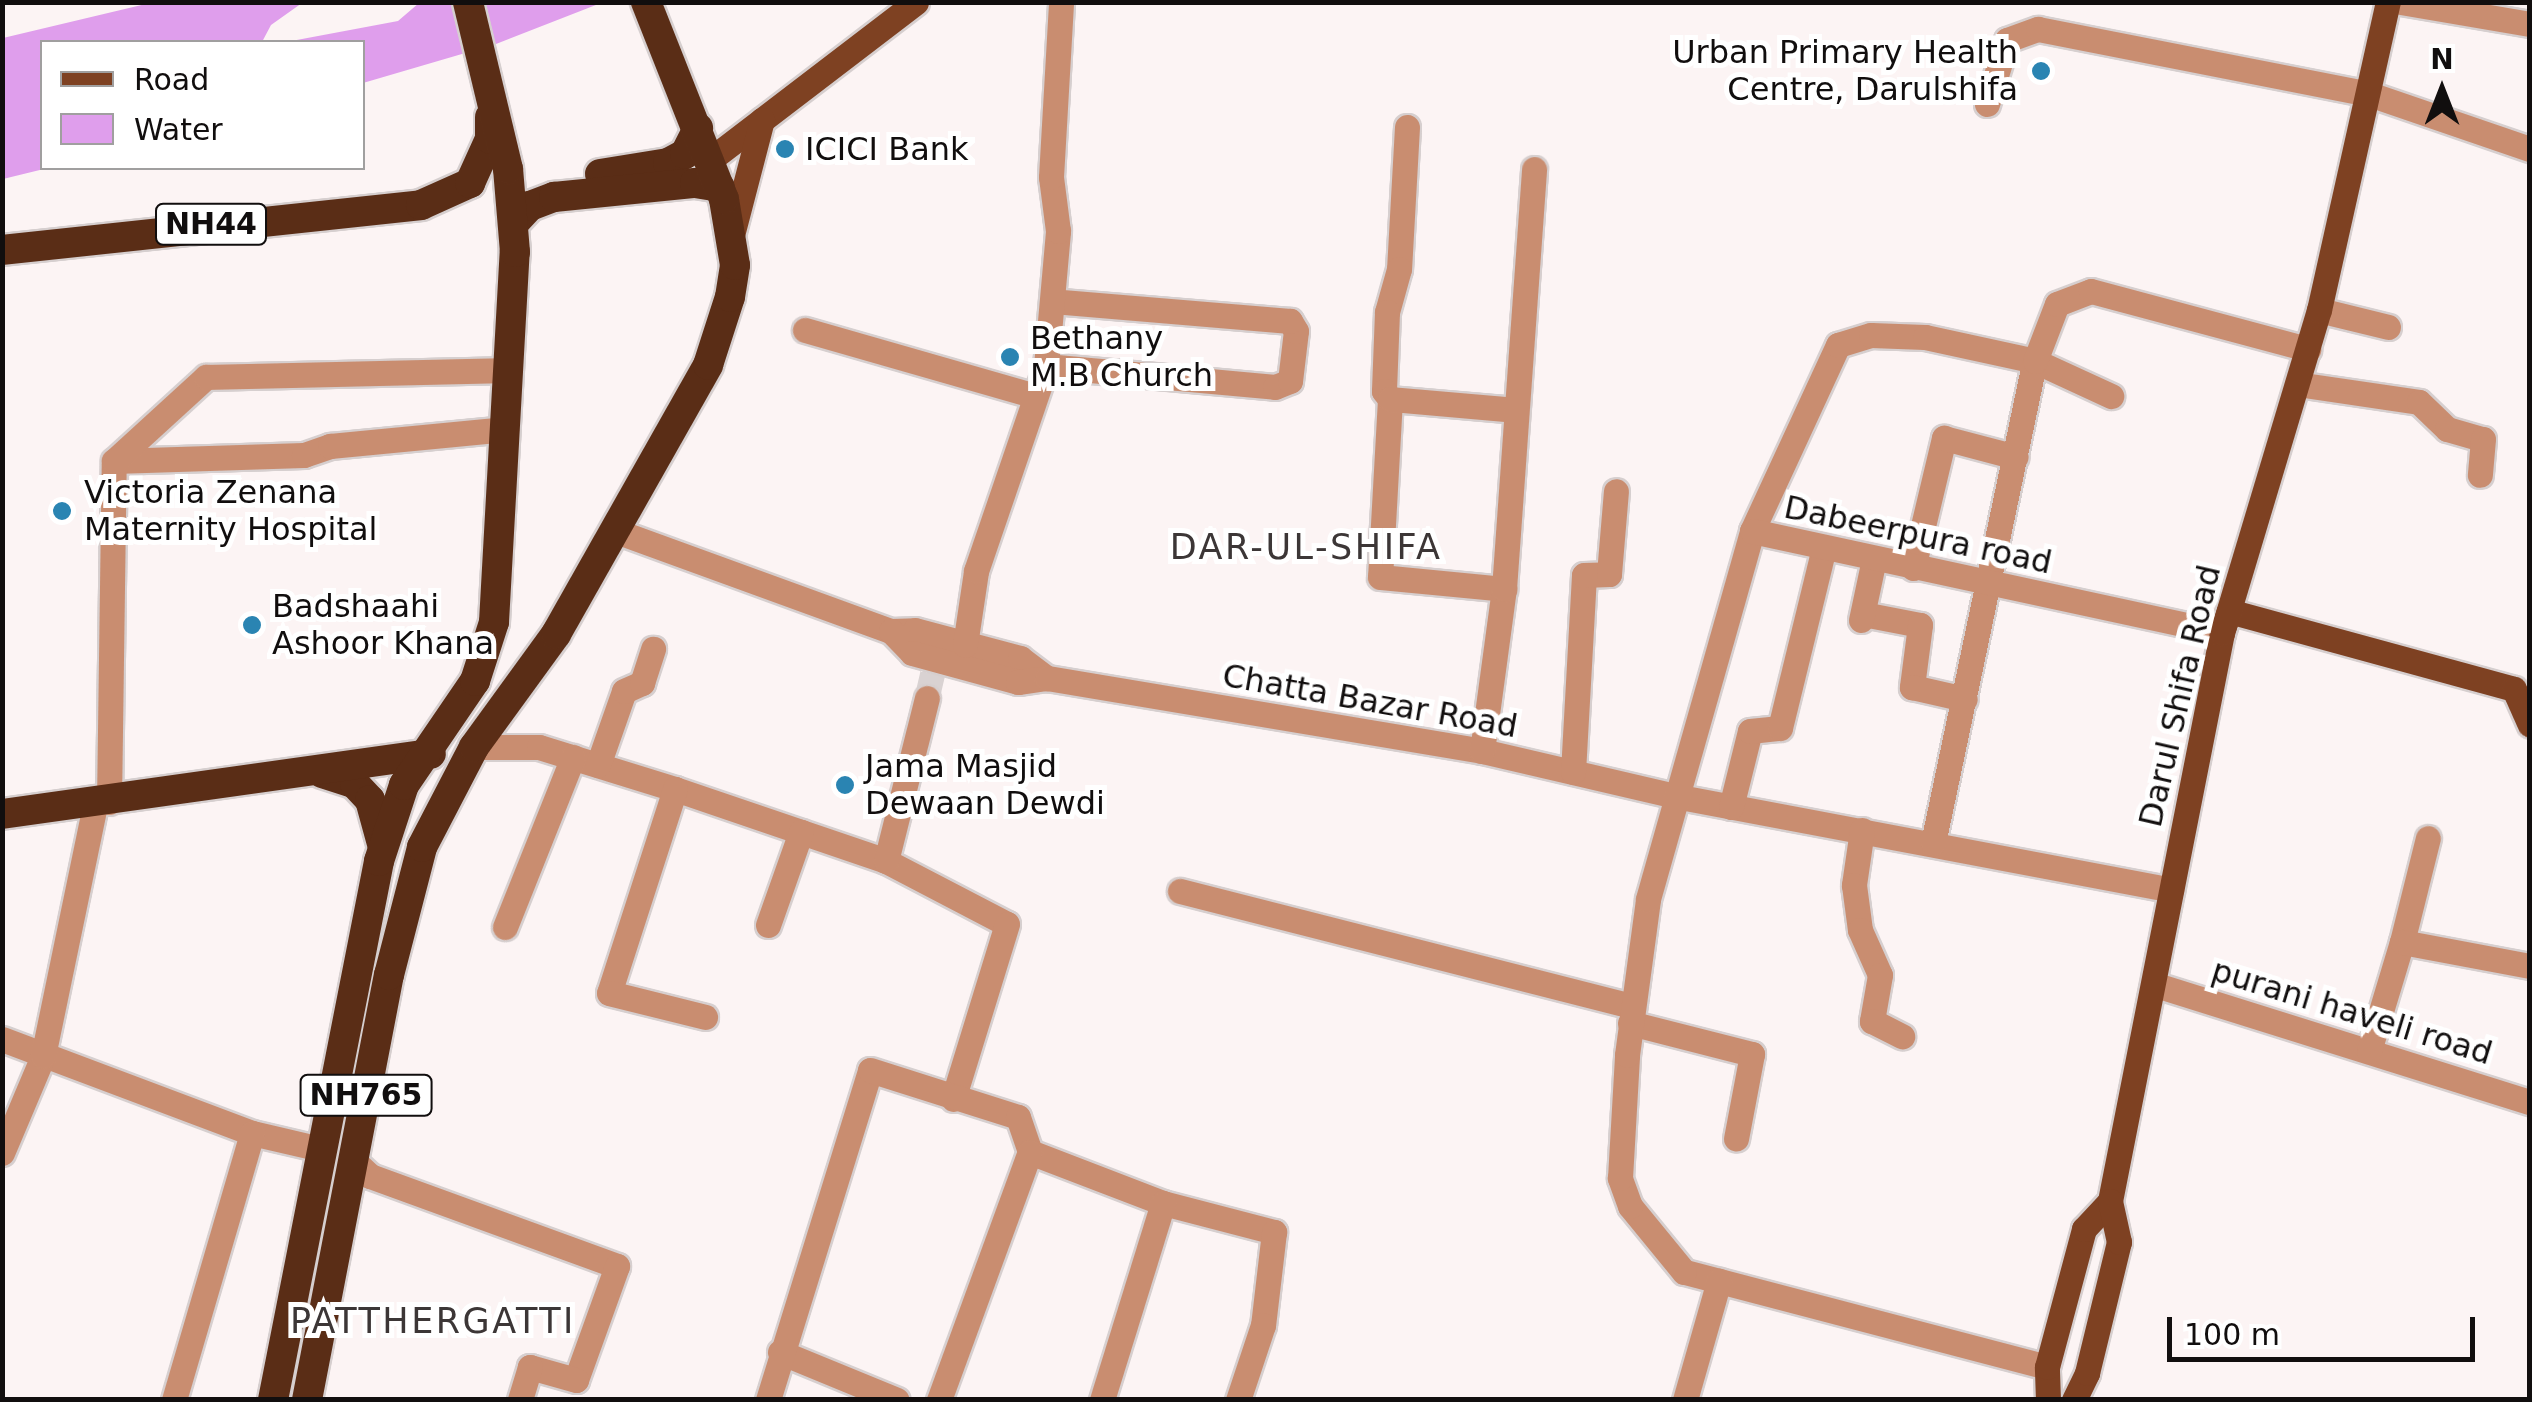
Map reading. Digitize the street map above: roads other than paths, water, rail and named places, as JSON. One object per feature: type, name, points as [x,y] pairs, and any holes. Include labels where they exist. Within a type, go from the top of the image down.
[{"type":"highway","name":"NH44","points":[[2,250],[170,227],[421,205],[457,191],[479,171],[490,138],[487,69],[468,2]]},
{"type":"highway","points":[[2,814],[102,803],[474,747],[556,634],[708,365],[730,298],[732,235],[716,174],[646,2]]},
{"type":"highway","points":[[418,756],[476,681],[494,622],[513,224],[508,168],[487,69]]},
{"type":"highway","points":[[508,168],[539,184],[668,163],[685,154],[698,128]]},
{"type":"highway","points":[[513,224],[530,206],[554,197],[694,183],[716,174]]},
{"type":"highway","points":[[494,622],[512,648],[529,652],[556,634]]},
{"type":"highway","name":"NH765","points":[[307,1400],[404,902],[444,797],[474,747]]},
{"type":"highway","name":"NH765","points":[[272,1400],[379,861],[404,785],[418,756]]},
{"type":"highway","points":[[314,772],[346,780],[370,800],[383,840],[379,861]]},
{"type":"main road","points":[[716,174],[762,120],[916,2]]},
{"type":"main road","name":"Darul Shifa Road","points":[[2048,1400],[2047,1367],[2084,1230],[2110,1201],[2156,985],[2222,633],[2319,310],[2388,2]]},
{"type":"main road","points":[[732,235],[762,120]]},
{"type":"main road","points":[[2222,633],[2229,611],[2514,689],[2530,725]]},
{"type":"main road","points":[[2074,1400],[2087,1372],[2119,1242],[2110,1201]]},
{"type":"street","points":[[966,646],[976,571],[1046,366],[1053,301],[1061,2]]},
{"type":"street","points":[[2401,2],[2530,24]]},
{"type":"street","points":[[1987,104],[2007,40],[2038,29],[2369,94],[2530,149]]},
{"type":"street","points":[[1407,126],[1399,269],[1387,312],[1384,391],[1390,399],[1380,578],[1504,589]]},
{"type":"street","points":[[1482,751],[1504,589],[1534,169]]},
{"type":"street","points":[[1933,842],[2035,360],[2057,304],[2091,291],[2308,348]]},
{"type":"street","points":[[1046,366],[1275,387],[1290,381],[1296,331],[1290,321],[1053,301]]},
{"type":"street","points":[[2319,310],[2388,328]]},
{"type":"street","points":[[805,330],[1035,396]]},
{"type":"street","points":[[1752,531],[1838,344],[1871,334],[1925,337],[2035,360],[2111,396]]},
{"type":"street","points":[[2,1153],[43,1056],[102,803],[114,461],[206,377],[509,370]]},
{"type":"street","points":[[2298,384],[2419,402],[2446,428],[2483,440],[2480,475]]},
{"type":"street","points":[[1390,399],[1516,410]]},
{"type":"street","points":[[114,461],[304,455],[330,446],[506,429]]},
{"type":"street","points":[[1913,568],[1944,438],[2016,456]]},
{"type":"street","points":[[1572,772],[1584,576],[1609,574],[1616,492]]},
{"type":"street","name":"Chatta Bazar Road","points":[[612,530],[891,632],[915,630],[1020,658],[1047,678]]},
{"type":"street","name":"Dabeerpura road","points":[[2047,1367],[1684,1272],[1630,1206],[1620,1178],[1631,1014],[1648,899],[1680,798],[1752,531],[2222,633]]},
{"type":"street","points":[[1731,807],[1750,732],[1780,728],[1824,548]]},
{"type":"street","points":[[1874,559],[1862,617],[1920,625],[1912,688],[1965,700]]},
{"type":"street","name":"Chatta Bazar Road","points":[[891,632],[912,653],[1018,682],[1047,678],[1482,751],[1680,798],[1933,842],[2171,890]]},
{"type":"street","points":[[505,926],[624,690],[642,683],[652,648]]},
{"type":"street","points":[[886,861],[927,698]]},
{"type":"street","points":[[474,747],[540,747],[674,789],[886,861],[1007,924],[953,1099]]},
{"type":"street","points":[[674,789],[609,994],[705,1018]]},
{"type":"street","points":[[1862,830],[1854,896],[1860,930],[1880,975],[1872,1022],[1902,1036]]},
{"type":"street","points":[[768,925],[802,832]]},
{"type":"street","points":[[2368,1051],[2402,942],[2428,838]]},
{"type":"street","points":[[1180,891],[1631,1014],[1752,1054],[1736,1139]]},
{"type":"street","points":[[2402,942],[2530,966]]},
{"type":"street","name":"purani haveli road","points":[[2156,985],[2530,1102]]},
{"type":"street","points":[[2,1038],[252,1133],[321,1149]]},
{"type":"street","points":[[768,1400],[870,1070],[1018,1117],[1030,1152],[939,1400]]},
{"type":"street","points":[[174,1400],[252,1133]]},
{"type":"street","points":[[1030,1152],[1162,1202],[1274,1232],[1263,1326],[1238,1400]]},
{"type":"street","points":[[354,1161],[370,1176],[617,1266],[576,1380],[530,1367],[520,1400]]},
{"type":"street","points":[[1102,1400],[1162,1202]]},
{"type":"street","points":[[1685,1400],[1720,1281]]},
{"type":"street","points":[[780,1352],[897,1400]]},
{"type":"water","points":[[150,3],[302,3],[271,25],[263,40],[40,40],[40,170],[3,179],[3,38]]},
{"type":"water","points":[[419,3],[601,3],[496,44],[365,82],[365,40],[297,40],[398,21]]},
{"type":"tunnel","points":[[927,698],[936,660]]},
{"type":"place","name":"Urban Primary Health Centre, Darulshifa","points":[[2041,71]]},
{"type":"place","name":"ICICI Bank","points":[[785,149]]},
{"type":"place","name":"Bethany M.B Church","points":[[1010,357]]},
{"type":"place","name":"Victoria Zenana Maternity Hospital","points":[[62,511]]},
{"type":"place","name":"Badshaahi Ashoor Khana","points":[[252,625]]},
{"type":"place","name":"Jama Masjid Dewaan Dewdi","points":[[845,785]]},
{"type":"district","name":"DAR-UL-SHIFA","points":[[1306,547]]},
{"type":"district","name":"PATTHERGATTI","points":[[433,1321]]}]
